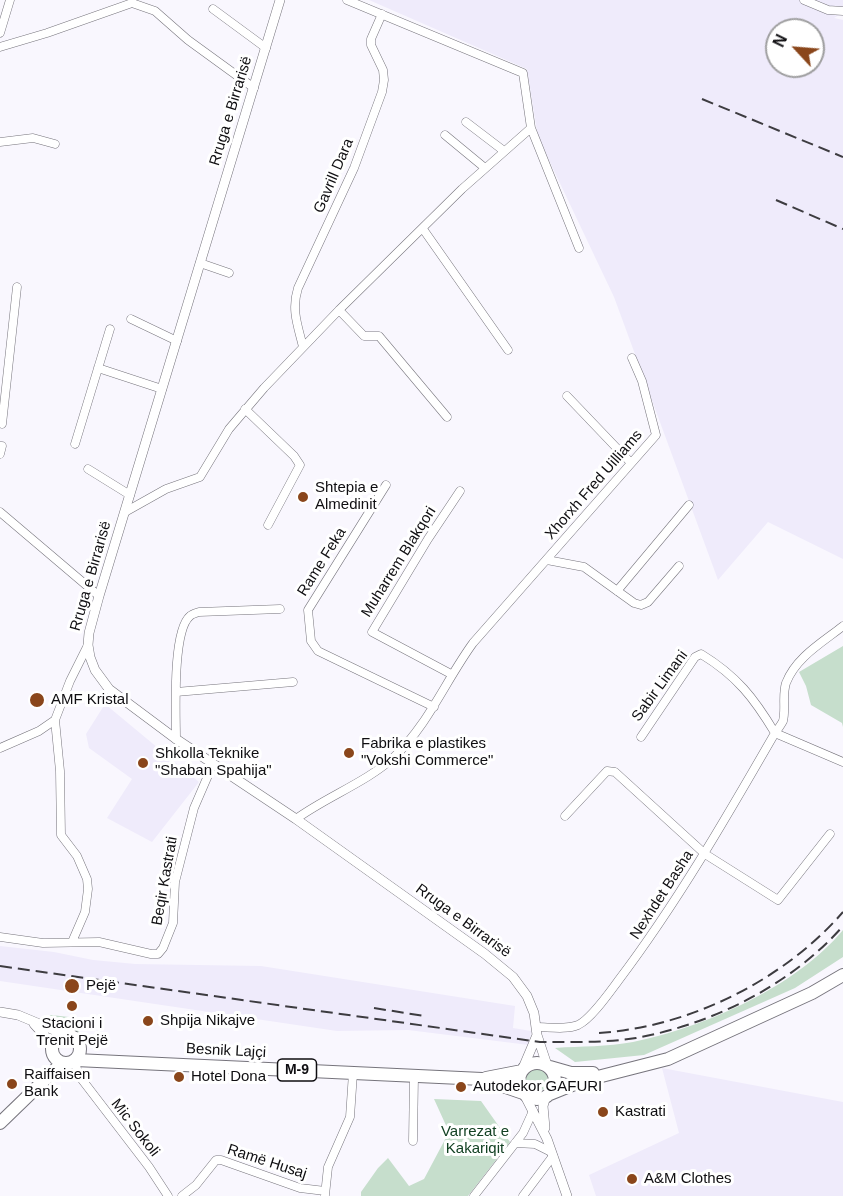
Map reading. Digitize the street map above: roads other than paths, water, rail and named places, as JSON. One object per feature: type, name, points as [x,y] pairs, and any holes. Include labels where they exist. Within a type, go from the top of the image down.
[{"type":"main road","name":"M-9","points":[[523,1069],[537,1062],[579,1074],[640,1068],[668,1059],[812,993],[843,975]]},
{"type":"main road","name":"M-9","points":[[66,1035],[75,1039],[79,1044]]},
{"type":"main road","points":[[27,1098],[44,1070],[58,1037],[66,1035]]},
{"type":"main road","points":[[0,1123],[80,1052],[79,1044]]},
{"type":"main road","name":"Besnik Lajçi","points":[[79,1044],[111,1060]]},
{"type":"main road","points":[[52,1050],[55,1059],[69,1062]]},
{"type":"main road","name":"Besnik Lajçi","points":[[69,1062],[111,1060],[482,1080],[524,1094]]},
{"type":"main road","points":[[548,1066],[555,1080],[548,1095]]},
{"type":"main road","points":[[523,1069],[519,1082],[524,1094]]},
{"type":"main road","name":"Besnik Lajçi","points":[[482,1080],[523,1069]]},
{"type":"main road","name":"M-9","points":[[524,1094],[533,1099],[615,1072]]},
{"type":"street","points":[[0,33],[10,0]]},
{"type":"street","name":"Rruga e Birrarisë","points":[[280,0],[99,596],[88,645],[95,670],[109,689],[500,965],[513,977],[527,996],[548,1066]]},
{"type":"street","points":[[347,0],[524,73],[531,128],[579,248]]},
{"type":"street","points":[[804,0],[828,10],[843,11]]},
{"type":"street","points":[[0,47],[132,3],[154,11],[188,40],[254,88]]},
{"type":"street","points":[[213,9],[266,48]]},
{"type":"street","name":"Gavrill Dara","points":[[303,347],[294,301],[354,168],[382,92],[383,70],[371,45],[371,39],[382,14]]},
{"type":"street","points":[[466,122],[504,151]]},
{"type":"street","points":[[125,512],[166,489],[200,477],[229,429],[303,347],[485,168],[531,128]]},
{"type":"street","points":[[445,135],[485,168]]},
{"type":"street","points":[[0,142],[33,138],[55,144]]},
{"type":"street","points":[[423,229],[508,350]]},
{"type":"street","points":[[200,263],[229,273]]},
{"type":"street","points":[[0,423],[2,424],[17,287]]},
{"type":"street","points":[[339,310],[363,336],[379,336],[447,417]]},
{"type":"street","points":[[131,319],[177,341]]},
{"type":"street","points":[[75,444],[110,329]]},
{"type":"street","name":"Xhorxh Fred Uilliams","points":[[296,819],[316,804],[378,771],[407,743],[434,707],[452,674],[473,643],[656,435],[642,381],[632,358]]},
{"type":"street","points":[[98,368],[162,389]]},
{"type":"street","points":[[567,396],[631,463]]},
{"type":"street","points":[[245,409],[294,456],[300,465],[268,525]]},
{"type":"street","points":[[88,470],[130,495]]},
{"type":"street","name":"Rame Feka","points":[[386,484],[308,610],[311,641],[318,651],[434,707]]},
{"type":"street","name":"Muharrem Blakqori","points":[[452,674],[372,632],[460,491]]},
{"type":"street","points":[[617,591],[689,505]]},
{"type":"street","points":[[0,512],[99,596]]},
{"type":"street","name":"Xhorxh Fred Uilliams","points":[[546,560],[584,567],[634,603],[641,605],[648,602],[678,566]]},
{"type":"street","points":[[176,738],[177,663],[185,622],[191,615],[199,612],[280,609]]},
{"type":"street","name":"Nexhdet Basha","points":[[537,1031],[577,1026],[585,1021],[638,954],[705,854],[776,733],[783,720],[783,697],[787,682],[796,666],[806,655],[843,626]]},
{"type":"street","points":[[72,942],[85,912],[88,889],[87,879],[76,856],[61,835],[60,771],[54,720],[88,645]]},
{"type":"street","name":"Sabir Limani","points":[[640,737],[695,657],[701,654],[721,666],[741,684],[776,733]]},
{"type":"street","points":[[176,692],[292,682]]},
{"type":"street","points":[[0,748],[39,730],[54,720]]},
{"type":"street","points":[[776,733],[843,762]]},
{"type":"street","name":"Beqir Kastrati","points":[[0,937],[43,944],[99,942],[158,954],[163,948],[172,923],[175,882],[194,808],[213,764]]},
{"type":"street","points":[[565,816],[607,771],[615,772],[705,854],[778,900],[830,834]]},
{"type":"street","points":[[0,1012],[18,1015],[66,1035]]},
{"type":"street","points":[[30,1020],[45,1036],[52,1050]]},
{"type":"street","points":[[523,1069],[537,1031]]},
{"type":"street","name":"Mic Sokoli","points":[[69,1062],[149,1167],[168,1196]]},
{"type":"street","points":[[325,1194],[330,1160],[350,1117],[353,1073]]},
{"type":"street","points":[[413,1141],[414,1076]]},
{"type":"street","points":[[524,1094],[547,1139],[567,1196]]},
{"type":"street","points":[[547,1139],[543,1114],[548,1095]]},
{"type":"street","points":[[474,1196],[528,1125],[533,1111]]},
{"type":"street","points":[[515,1143],[535,1144],[552,1154]]},
{"type":"street","points":[[523,1196],[552,1154]]},
{"type":"street","name":"Ramë Husaj","points":[[182,1196],[196,1185],[216,1160],[299,1192],[325,1194]]},
{"type":"railway","points":[[702,99],[843,157]]},
{"type":"railway","points":[[776,200],[843,229]]},
{"type":"railway","points":[[599,1033],[633,1029],[667,1021],[733,996],[764,979],[793,959],[843,912]]},
{"type":"railway","points":[[0,966],[540,1042],[624,1040],[665,1032],[694,1023],[749,999],[800,966],[843,926]]},
{"type":"railway","points":[[374,1008],[424,1016]]},
{"type":"place","name":"Shtepia e Almedinit","points":[[303,497]]},
{"type":"place","name":"AMF Kristal","points":[[37,700]]},
{"type":"place","name":"Fabrika e plastikes \"Vokshi Commerce\"","points":[[349,753]]},
{"type":"place","name":"Shkolla Teknike \"Shaban Spahija\"","points":[[143,763]]},
{"type":"place","name":"Pejë","points":[[72,986]]},
{"type":"place","name":"Stacioni i Trenit Pejë","points":[[72,1006]]},
{"type":"place","name":"Shpija Nikajve","points":[[148,1021]]},
{"type":"place","name":"Hotel Dona","points":[[179,1077]]},
{"type":"place","name":"Raiffaisen Bank","points":[[12,1084]]},
{"type":"place","name":"Autodekor GAFURI","points":[[461,1087]]},
{"type":"place","name":"Kastrati","points":[[603,1112]]},
{"type":"place","name":"A&M Clothes","points":[[632,1179]]},
{"type":"park label","name":"Varrezat e Kakariqit","points":[[475,1140]]}]
